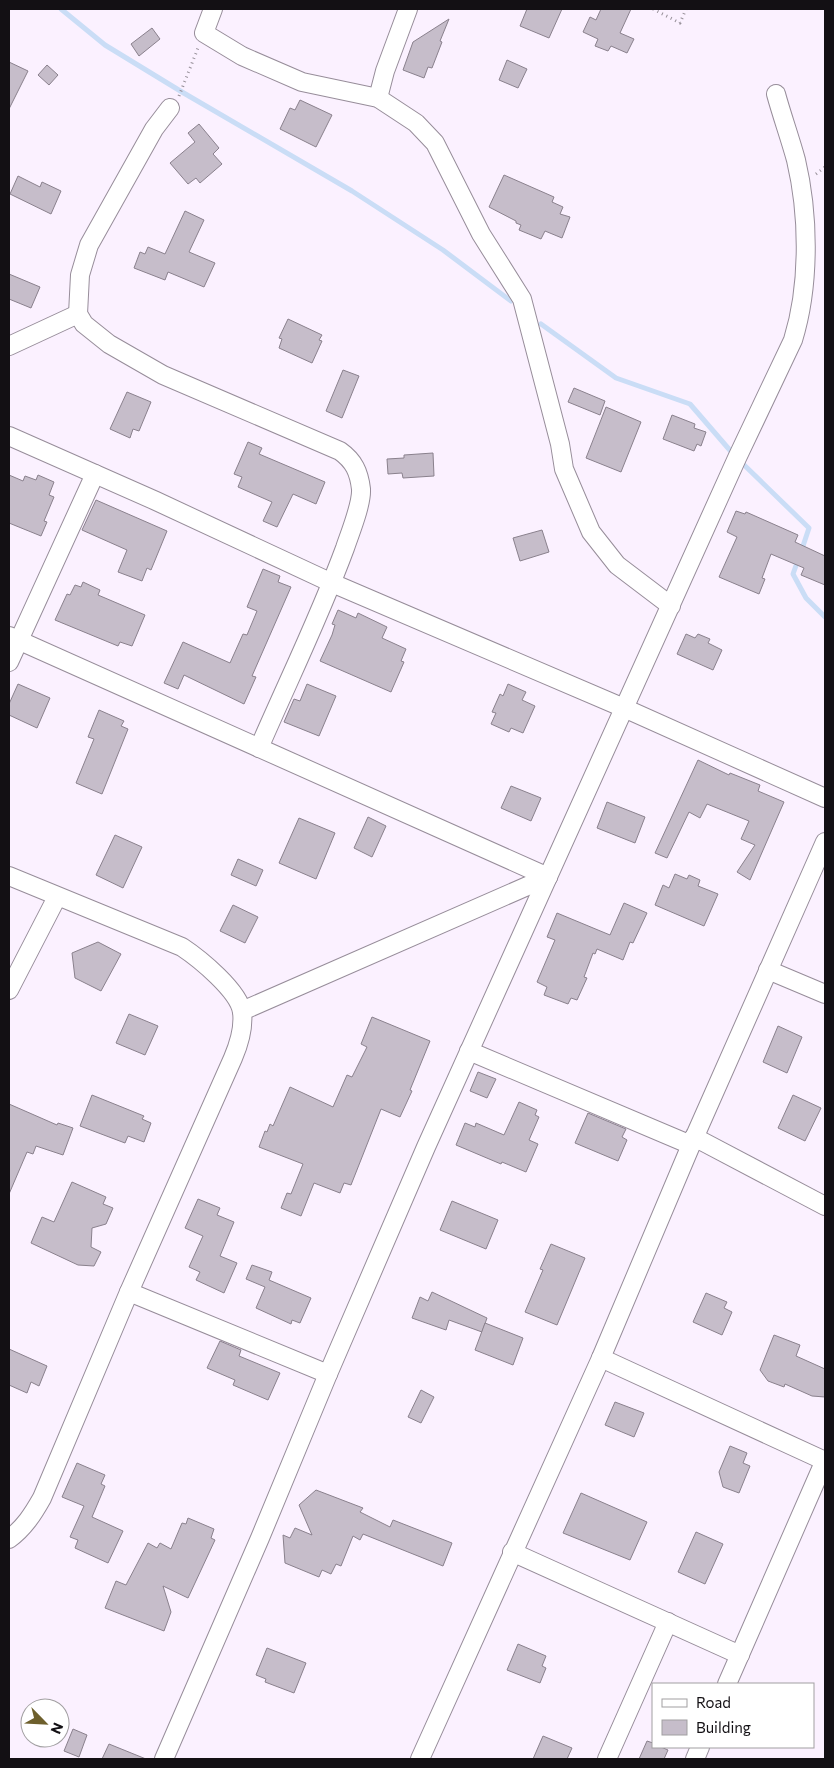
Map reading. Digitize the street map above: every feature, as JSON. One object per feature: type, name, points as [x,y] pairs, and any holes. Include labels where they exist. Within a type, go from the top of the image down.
[{"type":"street","points":[[213,9],[204,33],[242,56],[272,71],[302,82],[378,98],[416,123],[435,143],[481,234],[522,299],[560,444],[564,469],[590,532],[617,565],[671,606]]},
{"type":"street","points":[[378,98],[385,71],[408,9]]},
{"type":"street","points":[[168,1758],[328,1374],[469,1052],[737,458],[781,368],[799,321],[805,262],[802,198],[796,160],[776,94]]},
{"type":"street","points":[[170,108],[154,129],[89,245],[80,275],[78,314],[84,324],[108,344],[163,375],[348,456],[357,468],[361,491],[354,523],[332,583],[259,748]]},
{"type":"street","points":[[9,346],[78,314]]},
{"type":"street","points":[[9,436],[332,583],[624,708],[825,798]]},
{"type":"street","points":[[9,662],[14,638],[95,474]]},
{"type":"street","points":[[14,638],[548,877]]},
{"type":"street","points":[[420,1759],[601,1358],[693,1141],[825,842]]},
{"type":"street","points":[[9,876],[182,947],[198,957],[214,972],[233,994],[242,1010],[239,1043],[129,1292],[42,1498],[33,1515],[9,1539]]},
{"type":"street","points":[[242,1010],[548,877]]},
{"type":"street","points":[[9,990],[57,896]]},
{"type":"street","points":[[768,970],[825,994]]},
{"type":"street","points":[[469,1052],[693,1141],[825,1206]]},
{"type":"street","points":[[129,1292],[328,1374]]},
{"type":"street","points":[[601,1358],[825,1460],[727,1683]]},
{"type":"street","points":[[512,1552],[740,1655]]},
{"type":"street","points":[[607,1759],[668,1622]]},
{"type":"path","points":[[653,9],[680,23],[686,9]]},
{"type":"path","points":[[170,108],[182,92],[204,33]]},
{"type":"building","points":[[527,9],[562,9],[549,38],[520,26]]},
{"type":"building","points":[[601,9],[631,9],[620,33],[634,39],[627,53],[611,46],[608,51],[595,46],[598,39],[583,32],[590,17],[596,20]]},
{"type":"building","points":[[449,19],[432,68],[428,67],[424,78],[403,70],[413,42]]},
{"type":"building","points":[[152,28],[160,39],[139,56],[131,44]]},
{"type":"building","points":[[507,60],[527,69],[518,88],[499,80]]},
{"type":"building","points":[[9,62],[28,71],[9,109]]},
{"type":"building","points":[[47,65],[58,75],[49,85],[38,75]]},
{"type":"building","points":[[300,100],[332,115],[316,147],[280,129],[290,108],[295,110]]},
{"type":"building","points":[[199,124],[219,148],[213,154],[222,164],[200,183],[196,178],[188,184],[170,163],[195,142],[188,133]]},
{"type":"building","points":[[504,175],[554,197],[552,202],[563,207],[560,214],[570,217],[562,238],[545,231],[541,239],[519,230],[521,225],[516,223],[516,221],[489,207]]},
{"type":"building","points":[[18,176],[40,187],[42,182],[61,191],[51,214],[10,194]]},
{"type":"building","points":[[185,211],[204,220],[189,252],[215,263],[204,287],[168,272],[165,280],[134,268],[140,252],[145,254],[148,247],[165,254]]},
{"type":"building","points":[[9,274],[40,287],[31,308],[9,299]]},
{"type":"building","points":[[288,319],[322,335],[319,340],[322,341],[312,363],[279,348],[282,339],[279,338]]},
{"type":"building","points":[[343,370],[359,376],[342,418],[326,411]]},
{"type":"building","points":[[574,388],[605,401],[600,415],[568,402]]},
{"type":"building","points":[[127,392],[151,402],[139,431],[133,429],[130,438],[110,429]]},
{"type":"building","points":[[606,407],[641,422],[621,472],[586,458]]},
{"type":"building","points":[[672,415],[695,424],[694,428],[706,432],[701,446],[697,444],[694,451],[663,439]]},
{"type":"building","points":[[248,442],[262,448],[259,454],[325,482],[316,504],[293,494],[277,527],[263,521],[272,502],[238,487],[242,477],[234,474]]},
{"type":"building","points":[[433,453],[434,476],[403,478],[402,473],[388,474],[387,459],[404,458],[404,455]]},
{"type":"building","points":[[9,475],[23,481],[25,476],[36,480],[38,475],[54,482],[49,495],[54,497],[44,521],[47,522],[41,536],[9,523]]},
{"type":"building","points":[[96,500],[167,531],[151,570],[147,568],[142,581],[118,572],[127,550],[82,530]]},
{"type":"building","points":[[736,511],[745,514],[746,512],[798,535],[795,542],[825,556],[825,585],[801,575],[804,568],[771,554],[762,578],[765,579],[759,594],[719,577],[737,537],[727,532]]},
{"type":"building","points":[[542,530],[549,552],[520,561],[513,538]]},
{"type":"building","points":[[263,569],[280,576],[278,582],[291,587],[252,676],[256,677],[244,704],[184,675],[178,689],[164,683],[183,642],[230,663],[243,634],[247,635],[257,611],[247,607]]},
{"type":"building","points":[[83,582],[100,590],[98,595],[145,615],[132,646],[120,642],[118,646],[55,620],[67,594],[70,595],[75,585],[81,587]]},
{"type":"building","points":[[338,610],[356,618],[358,613],[387,627],[382,638],[406,649],[401,661],[404,662],[391,692],[320,661],[332,635],[335,625],[332,624]]},
{"type":"building","points":[[686,634],[695,638],[698,634],[710,639],[708,643],[722,650],[713,670],[677,654]]},
{"type":"building","points":[[18,684],[50,698],[37,728],[9,715],[9,704]]},
{"type":"building","points":[[307,684],[336,696],[319,736],[284,722],[294,699],[300,701]]},
{"type":"building","points":[[508,684],[526,692],[522,700],[535,706],[523,733],[511,728],[509,732],[491,724],[496,713],[492,712],[500,694],[503,696]]},
{"type":"building","points":[[99,710],[124,721],[121,726],[128,729],[102,794],[76,783],[94,739],[88,737]]},
{"type":"building","points":[[698,760],[729,775],[730,773],[760,785],[758,791],[784,802],[750,880],[737,872],[755,845],[741,839],[749,821],[707,804],[700,818],[689,812],[667,858],[655,853]]},
{"type":"building","points":[[511,786],[541,798],[531,821],[501,808]]},
{"type":"building","points":[[607,802],[645,817],[635,843],[597,828]]},
{"type":"building","points":[[368,817],[386,826],[372,857],[354,848]]},
{"type":"building","points":[[299,818],[335,833],[316,879],[279,863]]},
{"type":"building","points":[[115,835],[142,847],[123,888],[96,875]]},
{"type":"building","points":[[238,859],[263,870],[256,886],[231,875]]},
{"type":"building","points":[[675,874],[687,879],[689,875],[700,880],[698,886],[718,894],[704,926],[655,905],[663,885],[669,888]]},
{"type":"building","points":[[624,903],[647,913],[633,943],[630,942],[623,960],[597,949],[595,954],[593,953],[584,977],[587,978],[577,1000],[571,998],[568,1004],[544,995],[547,987],[537,982],[555,940],[547,937],[557,913],[610,935]]},
{"type":"building","points":[[233,905],[258,917],[245,943],[220,931]]},
{"type":"building","points":[[98,942],[121,954],[101,991],[75,978],[72,953]]},
{"type":"building","points":[[129,1014],[158,1026],[145,1055],[116,1043]]},
{"type":"building","points":[[372,1017],[430,1041],[410,1090],[412,1091],[400,1117],[381,1109],[351,1185],[344,1183],[340,1193],[314,1183],[301,1216],[281,1208],[287,1193],[291,1194],[303,1164],[259,1147],[265,1131],[267,1132],[270,1124],[273,1126],[290,1087],[333,1107],[347,1075],[352,1077],[367,1047],[361,1044]]},
{"type":"building","points":[[778,1026],[802,1037],[787,1073],[763,1062]]},
{"type":"building","points":[[478,1072],[496,1079],[487,1098],[470,1091]]},
{"type":"building","points":[[92,1095],[144,1116],[142,1119],[151,1123],[144,1142],[128,1136],[125,1143],[80,1126]]},
{"type":"building","points":[[793,1095],[821,1108],[805,1141],[778,1128]]},
{"type":"building","points":[[519,1102],[537,1110],[535,1115],[539,1117],[529,1140],[538,1144],[526,1172],[502,1162],[501,1164],[456,1145],[465,1123],[475,1127],[476,1123],[504,1135]]},
{"type":"building","points":[[9,1104],[57,1125],[58,1123],[73,1128],[63,1155],[36,1146],[33,1154],[27,1152],[9,1194]]},
{"type":"building","points":[[588,1113],[626,1129],[622,1137],[627,1140],[618,1161],[575,1143]]},
{"type":"building","points":[[72,1182],[106,1197],[103,1204],[113,1208],[106,1224],[92,1228],[91,1247],[101,1252],[94,1266],[78,1265],[31,1243],[42,1217],[54,1222]]},
{"type":"building","points":[[198,1199],[220,1208],[217,1215],[234,1222],[220,1256],[237,1263],[224,1293],[196,1280],[200,1272],[189,1267],[203,1236],[185,1228]]},
{"type":"building","points":[[452,1201],[498,1220],[486,1249],[440,1230]]},
{"type":"building","points":[[551,1244],[585,1258],[557,1325],[525,1312],[543,1270],[540,1269]]},
{"type":"building","points":[[252,1265],[272,1272],[269,1280],[311,1298],[300,1323],[292,1320],[291,1324],[256,1308],[265,1287],[246,1279]]},
{"type":"building","points":[[432,1292],[487,1318],[482,1332],[449,1320],[446,1330],[412,1318],[420,1297],[428,1301]]},
{"type":"building","points":[[706,1293],[727,1302],[724,1308],[732,1312],[722,1335],[693,1322]]},
{"type":"building","points":[[485,1323],[523,1338],[513,1365],[475,1350]]},
{"type":"building","points":[[774,1335],[800,1345],[796,1356],[825,1369],[825,1397],[812,1396],[785,1384],[784,1387],[768,1381],[760,1370]]},
{"type":"building","points":[[220,1341],[241,1350],[239,1356],[280,1373],[268,1400],[233,1385],[235,1380],[207,1368]]},
{"type":"building","points":[[9,1349],[47,1366],[39,1386],[31,1382],[27,1393],[9,1385]]},
{"type":"building","points":[[421,1390],[434,1397],[421,1423],[408,1417]]},
{"type":"building","points":[[615,1402],[644,1413],[634,1437],[605,1425]]},
{"type":"building","points":[[730,1446],[747,1453],[743,1463],[750,1466],[739,1493],[723,1487],[719,1472]]},
{"type":"building","points":[[77,1463],[105,1475],[101,1484],[105,1486],[92,1517],[123,1531],[108,1563],[75,1548],[78,1540],[70,1537],[84,1506],[62,1497]]},
{"type":"building","points":[[316,1490],[363,1508],[360,1512],[390,1527],[393,1520],[452,1543],[443,1566],[363,1534],[360,1540],[353,1536],[341,1566],[336,1564],[331,1574],[322,1570],[319,1577],[285,1563],[283,1535],[290,1538],[295,1528],[312,1535],[299,1505]]},
{"type":"building","points":[[581,1493],[647,1522],[630,1560],[563,1533]]},
{"type":"building","points":[[188,1518],[214,1529],[211,1538],[215,1540],[188,1598],[163,1586],[171,1612],[164,1631],[105,1608],[116,1581],[126,1585],[148,1543],[157,1548],[160,1543],[171,1549],[182,1523],[186,1524]]},
{"type":"building","points":[[696,1532],[723,1544],[705,1584],[678,1572]]},
{"type":"building","points":[[518,1644],[546,1656],[542,1666],[546,1668],[540,1683],[507,1670]]},
{"type":"building","points":[[267,1648],[306,1663],[294,1693],[265,1682],[266,1679],[256,1675]]},
{"type":"building","points":[[73,1729],[87,1735],[79,1757],[64,1751],[65,1748],[70,1748],[70,1736]]},
{"type":"building","points":[[543,1736],[572,1748],[567,1759],[533,1759]]},
{"type":"building","points":[[647,1741],[652,1743],[652,1748],[668,1750],[664,1759],[639,1759]]},
{"type":"building","points":[[109,1744],[146,1759],[102,1759]]},
{"type":"waterway","points":[[61,9],[105,45],[352,191],[443,250],[511,301]]},
{"type":"waterway","points":[[541,324],[616,378],[690,404],[734,455]]},
{"type":"waterway","points":[[740,461],[809,528],[801,552]]},
{"type":"waterway","points":[[798,560],[793,574],[806,598],[825,617]]}]
